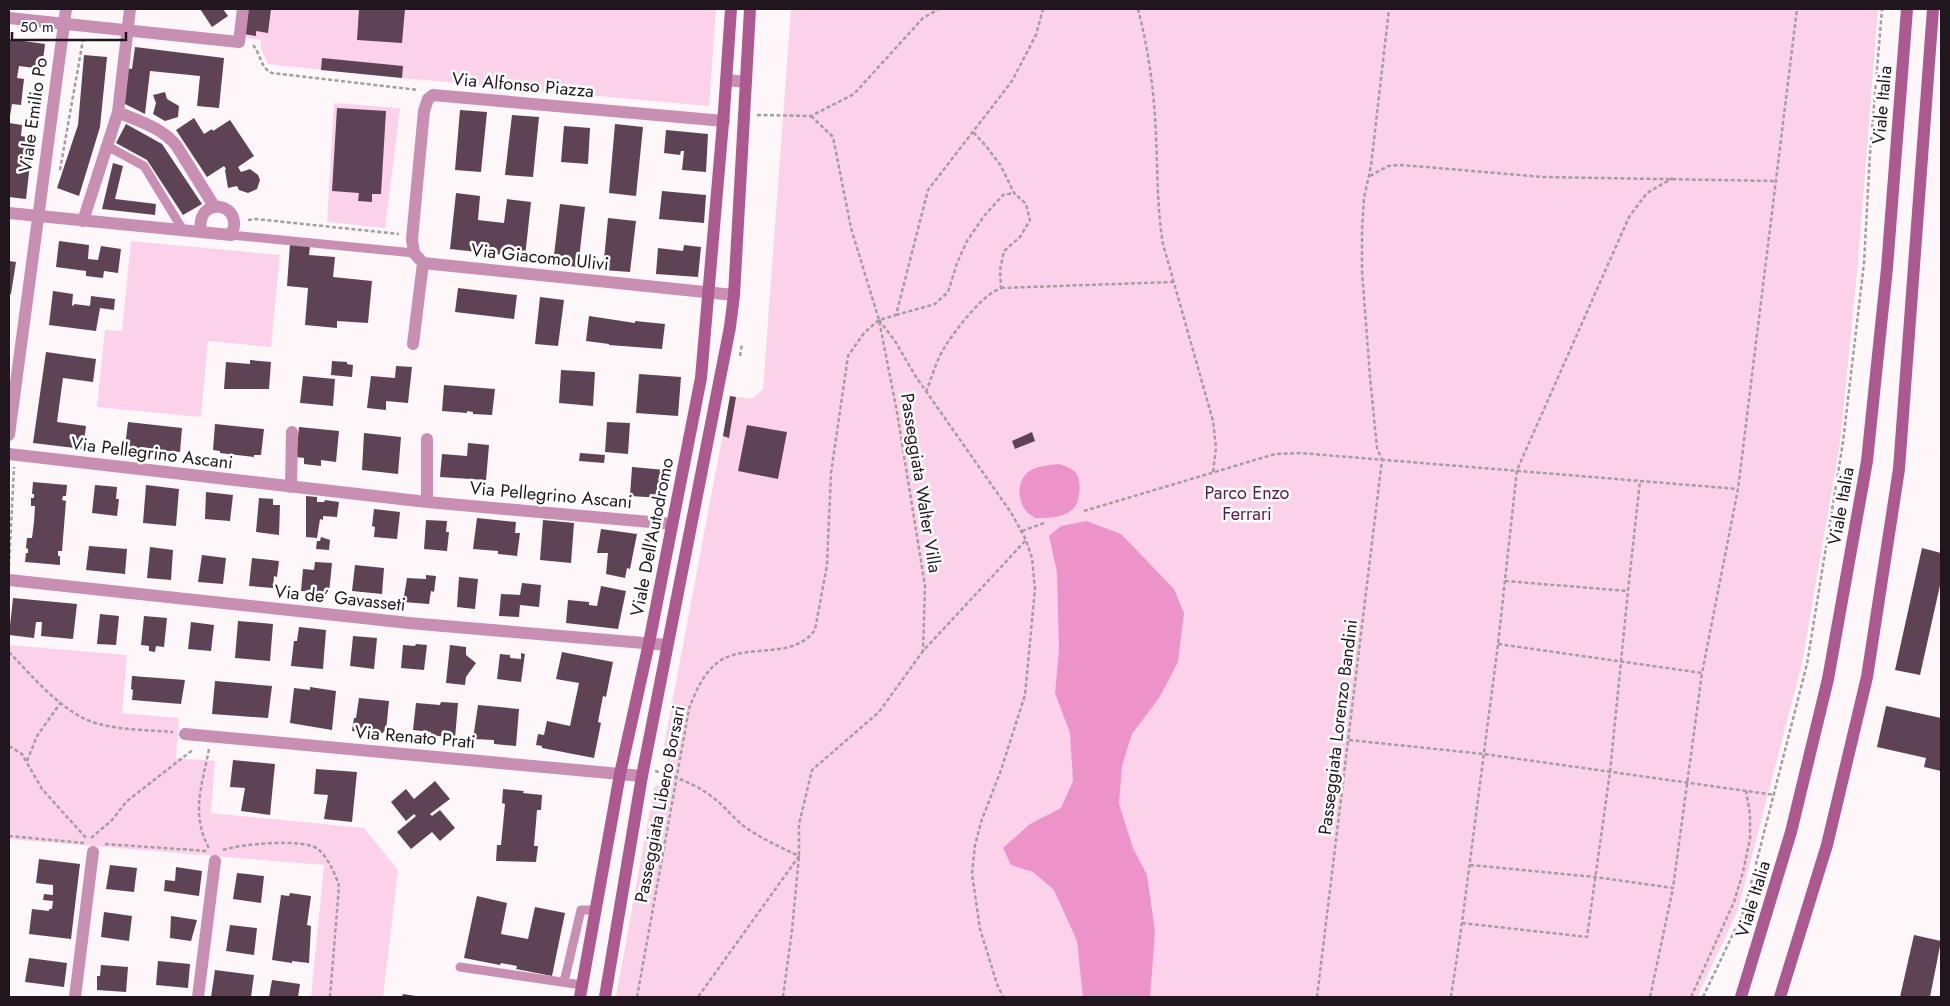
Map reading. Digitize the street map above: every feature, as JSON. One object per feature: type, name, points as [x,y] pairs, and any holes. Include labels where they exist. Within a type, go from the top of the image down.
[{"type":"street","name":"Viale Emilio Po","points":[[9,435],[66,9]]},
{"type":"street","points":[[83,220],[118,112],[130,9]]},
{"type":"street","points":[[9,18],[239,42],[243,9]]},
{"type":"street","name":"Viale Dell'Autodromo","points":[[581,991],[620,774],[649,643],[701,378],[724,121],[731,9]]},
{"type":"street","name":"Viale Dell'Autodromo","points":[[605,997],[643,772],[720,380],[734,295],[750,9]]},
{"type":"street","name":"Viale Italia","points":[[1741,997],[1791,832],[1825,689],[1867,461],[1887,268],[1907,9]]},
{"type":"street","points":[[1780,997],[1827,845],[1867,677],[1898,469],[1933,9]]},
{"type":"street","points":[[727,80],[746,82]]},
{"type":"street","name":"Via Alfonso Piazza","points":[[419,258],[412,249],[413,235],[424,111],[428,99],[433,95],[724,121]]},
{"type":"street","points":[[118,112],[156,128],[169,136],[214,206]]},
{"type":"street","points":[[9,213],[201,232],[231,234],[234,228],[232,214],[221,206],[214,206],[207,210],[202,216],[200,223],[201,232]]},
{"type":"street","points":[[413,344],[419,258]]},
{"type":"street","name":"Via Giacomo Ulivi","points":[[419,258],[734,295]]},
{"type":"street","points":[[701,378],[720,380]]},
{"type":"street","points":[[291,487],[292,432]]},
{"type":"street","points":[[427,439],[427,502]]},
{"type":"street","name":"Via Pellegrino Ascani","points":[[9,454],[427,502],[672,524]]},
{"type":"street","name":"Via de’ Gavasseti","points":[[9,580],[410,623],[667,644]]},
{"type":"street","name":"Via Renato Prati","points":[[185,734],[620,774],[643,772]]},
{"type":"street","points":[[75,997],[90,845]]},
{"type":"street","points":[[198,997],[213,856]]},
{"type":"lane","points":[[107,146],[144,166],[183,230]]},
{"type":"lane","points":[[231,234],[419,258]]},
{"type":"lane","points":[[564,982],[581,910],[597,910]]},
{"type":"lane","points":[[460,967],[564,982],[581,991]]},
{"type":"path","points":[[744,113],[811,116],[854,94],[923,18],[939,9]]},
{"type":"path","points":[[896,315],[928,190],[1012,81],[1036,35],[1043,9]]},
{"type":"path","points":[[1138,9],[1143,31],[1155,118],[1158,214],[1163,244],[1173,282],[1213,421],[1216,448],[1213,472]]},
{"type":"path","points":[[1382,460],[1377,448],[1375,430],[1362,271],[1362,231],[1364,198],[1369,176],[1389,9]]},
{"type":"path","points":[[1650,997],[1673,888],[1702,673],[1738,489],[1796,9]]},
{"type":"path","points":[[1703,997],[1744,912],[1807,664],[1843,442],[1864,264],[1870,154],[1882,9]]},
{"type":"path","points":[[239,42],[249,42],[254,46],[263,66],[272,73],[422,90],[433,95]]},
{"type":"path","points":[[811,116],[833,138],[851,228],[879,320],[1022,531],[1032,558],[1035,589],[1025,695],[1001,770],[981,822],[975,845],[972,874],[980,929],[997,984],[1003,997]]},
{"type":"path","points":[[973,132],[1001,166],[1014,193],[1026,204],[1030,220],[1020,237],[1004,252],[1000,270],[1001,288]]},
{"type":"path","points":[[1369,176],[1388,166],[1402,165],[1543,177],[1775,181]]},
{"type":"path","points":[[1451,997],[1498,644],[1517,470],[1629,217],[1647,193],[1673,178]]},
{"type":"path","points":[[879,320],[935,304],[948,292],[957,263],[967,241],[984,216],[1003,196],[1014,193]]},
{"type":"path","points":[[234,221],[256,219],[413,235]]},
{"type":"path","points":[[926,392],[946,345],[975,308],[1001,288],[1173,282]]},
{"type":"path","name":"Passeggiata Walter Villa","points":[[879,320],[897,412],[925,586],[923,651]]},
{"type":"path","name":"Passeggiata Libero Borsari","points":[[637,997],[689,709],[696,689],[712,668],[733,655],[789,648],[809,639],[815,630],[827,565],[831,473],[848,356],[864,333],[879,320]]},
{"type":"path","points":[[1084,511],[1275,454],[1300,453],[1738,489]]},
{"type":"path","name":"Passeggiata Lorenzo Bandini","points":[[1317,997],[1382,460]]},
{"type":"path","points":[[1462,923],[1587,937],[1610,772],[1640,481]]},
{"type":"path","points":[[1022,531],[1044,523]]},
{"type":"path","points":[[783,997],[799,856],[799,824],[812,770],[879,712],[923,651],[1026,540]]},
{"type":"path","points":[[1505,582],[1628,591]]},
{"type":"path","points":[[1498,644],[1702,673]]},
{"type":"path","points":[[9,652],[61,702],[84,718],[99,724],[185,734]]},
{"type":"path","points":[[27,762],[30,749],[37,736],[61,702]]},
{"type":"path","points":[[90,845],[127,800],[212,736]]},
{"type":"path","points":[[212,736],[198,807],[198,817],[204,840],[213,856]]},
{"type":"path","points":[[1349,740],[1484,754],[1775,796]]},
{"type":"path","points":[[9,746],[22,754],[42,789],[90,845]]},
{"type":"path","points":[[643,772],[677,777],[695,785],[713,796],[744,826],[760,837],[799,856]]},
{"type":"path","points":[[1691,997],[1734,902],[1750,839],[1750,814],[1746,791]]},
{"type":"path","points":[[9,836],[213,856],[248,844],[312,846],[323,856],[336,876],[339,886],[330,997]]},
{"type":"path","points":[[698,997],[799,856]]},
{"type":"path","points":[[1470,865],[1595,877],[1673,888]]},
{"type":"green space","points":[[244,9],[716,9],[709,106],[268,64],[261,49],[261,40],[241,37]]},
{"type":"green space","name":"Parco Enzo Ferrari","points":[[791,9],[1878,9],[1858,262],[1840,443],[1802,663],[1738,910],[1697,997],[616,997],[654,787],[664,784],[668,764],[663,751],[730,396],[752,399],[763,389]]},
{"type":"green space","points":[[334,103],[400,108],[385,228],[327,222]]},
{"type":"green space","points":[[131,241],[280,255],[271,347],[208,341],[201,417],[97,407],[105,330],[122,331]]},
{"type":"green space","points":[[9,645],[127,655],[122,713],[179,718],[176,758],[215,761],[211,813],[364,828],[398,870],[383,997],[311,997],[324,865],[9,839]]},
{"type":"shaded area","points":[[1059,464],[1068,467],[1078,477],[1080,491],[1076,505],[1061,516],[1035,518],[1027,512],[1021,502],[1020,485],[1022,480],[1028,472],[1035,468]]},
{"type":"shaded area","points":[[1086,521],[1121,534],[1174,589],[1184,613],[1178,662],[1159,698],[1132,734],[1122,765],[1119,804],[1133,848],[1147,875],[1155,932],[1150,997],[1083,997],[1077,941],[1054,890],[1033,872],[1011,865],[1003,848],[1030,824],[1061,808],[1073,781],[1070,733],[1055,693],[1059,650],[1057,572],[1049,536],[1061,526]]},
{"type":"building","points":[[200,9],[223,9],[228,16],[212,27]]},
{"type":"building","points":[[247,9],[271,9],[268,33],[256,31],[256,36],[244,34]]},
{"type":"building","points":[[359,9],[405,9],[402,43],[357,40]]},
{"type":"building","points":[[9,39],[45,44],[42,69],[19,66],[17,78],[24,79],[21,105],[12,104],[10,116],[9,115]]},
{"type":"building","points":[[135,47],[224,58],[219,108],[197,106],[200,76],[150,71],[145,114],[125,104],[126,68],[132,69]]},
{"type":"building","points":[[84,55],[107,57],[100,127],[79,196],[57,188],[78,125]]},
{"type":"building","points":[[322,58],[403,66],[402,78],[321,70]]},
{"type":"building","points":[[165,92],[167,99],[179,106],[178,117],[165,121],[153,114],[156,103],[153,95]]},
{"type":"building","points":[[337,108],[386,111],[381,194],[372,194],[372,202],[358,201],[359,193],[332,191]]},
{"type":"building","points":[[460,110],[487,112],[481,172],[455,170]]},
{"type":"building","points":[[512,115],[539,117],[533,177],[505,175]]},
{"type":"building","points":[[194,118],[204,134],[212,129],[213,131],[230,120],[254,156],[238,167],[241,172],[250,169],[258,175],[260,180],[257,189],[248,193],[239,190],[237,186],[228,188],[224,166],[207,177],[176,130]]},
{"type":"building","points":[[9,123],[22,125],[21,136],[33,138],[26,199],[9,197]]},
{"type":"building","points":[[126,124],[162,144],[202,204],[183,215],[147,160],[116,143]]},
{"type":"building","points":[[615,124],[643,127],[636,196],[609,193]]},
{"type":"building","points":[[564,126],[590,128],[588,164],[561,162]]},
{"type":"building","points":[[666,130],[708,134],[706,172],[682,170],[684,151],[681,151],[680,155],[664,153]]},
{"type":"building","points":[[113,163],[123,166],[115,199],[156,204],[155,215],[102,209]]},
{"type":"building","points":[[662,191],[706,195],[704,223],[659,219]]},
{"type":"building","points":[[456,193],[480,196],[478,220],[504,223],[507,199],[531,202],[525,257],[450,249]]},
{"type":"building","points":[[560,204],[585,207],[578,267],[553,264]]},
{"type":"building","points":[[608,218],[636,221],[630,272],[603,270]]},
{"type":"building","points":[[59,241],[89,245],[88,259],[98,260],[101,246],[121,249],[118,273],[104,271],[103,278],[86,276],[86,271],[56,267]]},
{"type":"building","points":[[290,244],[310,246],[309,255],[335,257],[333,277],[372,281],[368,323],[337,321],[337,328],[305,325],[308,288],[287,286]]},
{"type":"building","points":[[684,245],[701,247],[698,277],[656,274],[658,248],[683,251]]},
{"type":"building","points":[[9,261],[16,262],[11,294],[9,294]]},
{"type":"building","points":[[458,288],[517,295],[514,319],[455,312]]},
{"type":"building","points":[[53,291],[73,294],[72,305],[74,306],[74,304],[90,306],[91,296],[115,299],[114,310],[100,308],[96,331],[49,325]]},
{"type":"building","points":[[540,297],[564,300],[558,346],[535,344]]},
{"type":"building","points":[[589,316],[635,323],[635,321],[665,324],[662,349],[609,345],[586,341]]},
{"type":"building","points":[[46,352],[96,359],[93,382],[63,378],[57,422],[86,426],[83,449],[33,443]]},
{"type":"building","points":[[250,360],[271,362],[269,389],[224,389],[226,362],[250,364]]},
{"type":"building","points":[[332,361],[347,362],[347,364],[353,365],[352,377],[331,375]]},
{"type":"building","points":[[396,366],[412,367],[408,403],[386,401],[386,410],[367,408],[371,376],[395,378]]},
{"type":"building","points":[[561,370],[595,372],[593,406],[559,403]]},
{"type":"building","points":[[639,374],[681,377],[678,416],[636,413]]},
{"type":"building","points":[[303,376],[335,379],[333,406],[300,403]]},
{"type":"building","points":[[444,385],[495,389],[492,415],[473,414],[473,412],[467,411],[467,413],[442,411]]},
{"type":"building","points":[[730,396],[736,397],[729,438],[723,436]]},
{"type":"building","points":[[128,422],[182,428],[180,452],[125,447]]},
{"type":"building","points":[[607,422],[630,423],[628,454],[605,452]]},
{"type":"building","points":[[215,424],[264,429],[261,455],[254,455],[254,457],[220,453],[220,451],[213,450]]},
{"type":"building","points":[[747,425],[787,432],[778,479],[738,471]]},
{"type":"building","points":[[299,427],[339,431],[336,462],[321,460],[321,466],[304,464],[304,458],[296,457]]},
{"type":"building","points":[[1032,432],[1035,441],[1015,449],[1012,441]]},
{"type":"building","points":[[364,433],[401,437],[398,474],[362,470]]},
{"type":"building","points":[[468,443],[489,445],[486,480],[440,477],[442,454],[467,456]]},
{"type":"building","points":[[580,453],[605,455],[604,463],[579,461]]},
{"type":"building","points":[[632,467],[665,470],[662,498],[630,496]]},
{"type":"building","points":[[33,482],[67,485],[66,496],[63,496],[62,500],[66,501],[62,551],[58,551],[60,565],[25,562],[26,553],[28,553],[26,548],[27,538],[32,538],[34,522],[35,506],[31,506],[31,498],[34,498],[34,494],[32,494]]},
{"type":"building","points":[[95,485],[117,487],[116,499],[119,499],[117,516],[92,513]]},
{"type":"building","points":[[146,485],[179,489],[176,526],[143,523]]},
{"type":"building","points":[[206,492],[233,495],[230,521],[205,519]]},
{"type":"building","points":[[306,496],[317,497],[317,502],[324,502],[325,500],[339,502],[337,517],[323,516],[323,520],[320,519],[317,538],[306,537]]},
{"type":"building","points":[[259,498],[273,499],[273,505],[280,505],[279,535],[256,532]]},
{"type":"building","points":[[374,509],[400,512],[397,539],[374,537],[375,527],[372,526]]},
{"type":"building","points":[[477,518],[516,522],[515,533],[520,533],[517,556],[498,554],[498,551],[473,549]]},
{"type":"building","points":[[426,520],[447,521],[446,532],[449,532],[447,551],[424,549]]},
{"type":"building","points":[[543,520],[574,523],[571,563],[540,560]]},
{"type":"building","points":[[601,529],[637,534],[630,569],[627,568],[625,578],[606,574],[608,553],[597,553]]},
{"type":"building","points":[[321,537],[330,540],[329,550],[316,549],[317,541],[320,541]]},
{"type":"building","points":[[89,546],[127,549],[125,574],[86,570]]},
{"type":"building","points":[[150,547],[173,550],[171,580],[147,578]]},
{"type":"building","points":[[1922,548],[1941,553],[1941,581],[1920,675],[1895,670]]},
{"type":"building","points":[[202,555],[226,558],[223,584],[198,582]]},
{"type":"building","points":[[252,558],[279,561],[277,577],[274,576],[273,588],[249,586]]},
{"type":"building","points":[[315,562],[332,563],[329,593],[301,591],[303,569],[314,570]]},
{"type":"building","points":[[355,565],[384,568],[382,594],[352,591]]},
{"type":"building","points":[[426,575],[436,576],[434,592],[431,591],[429,604],[403,602],[407,578],[426,579]]},
{"type":"building","points":[[459,577],[478,579],[475,609],[457,607]]},
{"type":"building","points":[[522,583],[541,585],[539,607],[520,605],[519,617],[499,616],[501,594],[520,595]]},
{"type":"building","points":[[601,586],[626,591],[618,629],[566,623],[568,600],[589,602],[589,605],[597,606]]},
{"type":"building","points":[[13,598],[77,604],[73,639],[41,636],[42,622],[36,622],[34,638],[9,635]]},
{"type":"building","points":[[100,614],[119,616],[116,645],[97,644]]},
{"type":"building","points":[[144,616],[167,618],[164,647],[156,646],[155,652],[149,651],[149,646],[141,645]]},
{"type":"building","points":[[238,621],[273,624],[270,661],[235,658]]},
{"type":"building","points":[[191,622],[214,625],[211,651],[188,649]]},
{"type":"building","points":[[299,627],[326,630],[323,669],[291,666],[294,641],[297,641]]},
{"type":"building","points":[[353,636],[377,638],[374,669],[350,666]]},
{"type":"building","points":[[416,644],[427,645],[424,670],[401,668],[403,645],[415,646]]},
{"type":"building","points":[[450,645],[466,647],[466,655],[476,663],[466,677],[465,685],[446,683]]},
{"type":"building","points":[[562,652],[613,662],[606,697],[603,696],[598,722],[601,723],[594,758],[542,748],[542,746],[536,745],[538,734],[544,735],[547,721],[570,726],[579,683],[556,679]]},
{"type":"building","points":[[521,653],[525,654],[521,682],[497,679],[500,654],[510,655],[510,658],[521,659]]},
{"type":"building","points":[[132,676],[185,680],[181,704],[132,700]]},
{"type":"building","points":[[215,681],[272,686],[268,718],[212,714]]},
{"type":"building","points":[[310,687],[336,691],[332,730],[290,723],[294,688],[310,690]]},
{"type":"building","points":[[359,698],[389,701],[386,731],[383,733],[352,731]]},
{"type":"building","points":[[441,702],[458,703],[455,738],[431,735],[431,732],[413,730],[416,703],[440,705]]},
{"type":"building","points":[[478,705],[519,709],[516,746],[494,744],[494,740],[473,739]]},
{"type":"building","points":[[1886,706],[1941,718],[1941,771],[1924,767],[1926,758],[1877,747]]},
{"type":"building","points":[[233,760],[275,764],[270,815],[241,811],[245,788],[230,787]]},
{"type":"building","points":[[316,769],[357,772],[352,822],[324,819],[328,795],[314,794]]},
{"type":"building","points":[[435,781],[450,799],[430,814],[432,816],[440,810],[455,828],[440,841],[432,832],[411,849],[397,832],[416,816],[414,814],[406,821],[391,802],[406,789],[414,799]]},
{"type":"building","points":[[503,789],[542,795],[541,810],[537,810],[534,846],[538,846],[536,862],[496,861],[497,845],[501,845],[505,804],[502,803]]},
{"type":"building","points":[[39,859],[80,864],[71,939],[29,934],[32,909],[49,911],[49,909],[52,909],[53,901],[43,900],[44,894],[53,895],[53,885],[36,883]]},
{"type":"building","points":[[110,865],[137,868],[134,892],[106,889]]},
{"type":"building","points":[[176,867],[202,871],[199,896],[164,891],[165,880],[175,881]]},
{"type":"building","points":[[237,873],[264,876],[261,903],[233,899]]},
{"type":"building","points":[[290,893],[311,896],[307,925],[311,926],[309,963],[272,960],[281,895],[289,896]]},
{"type":"building","points":[[477,896],[507,903],[501,934],[528,939],[535,907],[565,913],[552,976],[516,969],[517,966],[501,963],[500,965],[464,958]]},
{"type":"building","points":[[104,912],[132,916],[129,941],[101,937]]},
{"type":"building","points":[[171,916],[197,920],[191,941],[170,938]]},
{"type":"building","points":[[230,925],[257,928],[254,955],[226,951]]},
{"type":"building","points":[[1914,935],[1941,941],[1930,997],[1900,997]]},
{"type":"building","points":[[29,958],[67,963],[64,987],[25,982]]},
{"type":"building","points":[[158,961],[190,964],[188,988],[156,985]]},
{"type":"building","points":[[101,965],[128,967],[126,992],[97,990],[97,976],[100,976]]},
{"type":"building","points":[[215,970],[254,975],[251,997],[211,997]]},
{"type":"building","points":[[272,980],[300,984],[298,997],[269,997]]},
{"type":"building","points":[[403,994],[416,996],[416,997],[402,997]]}]
